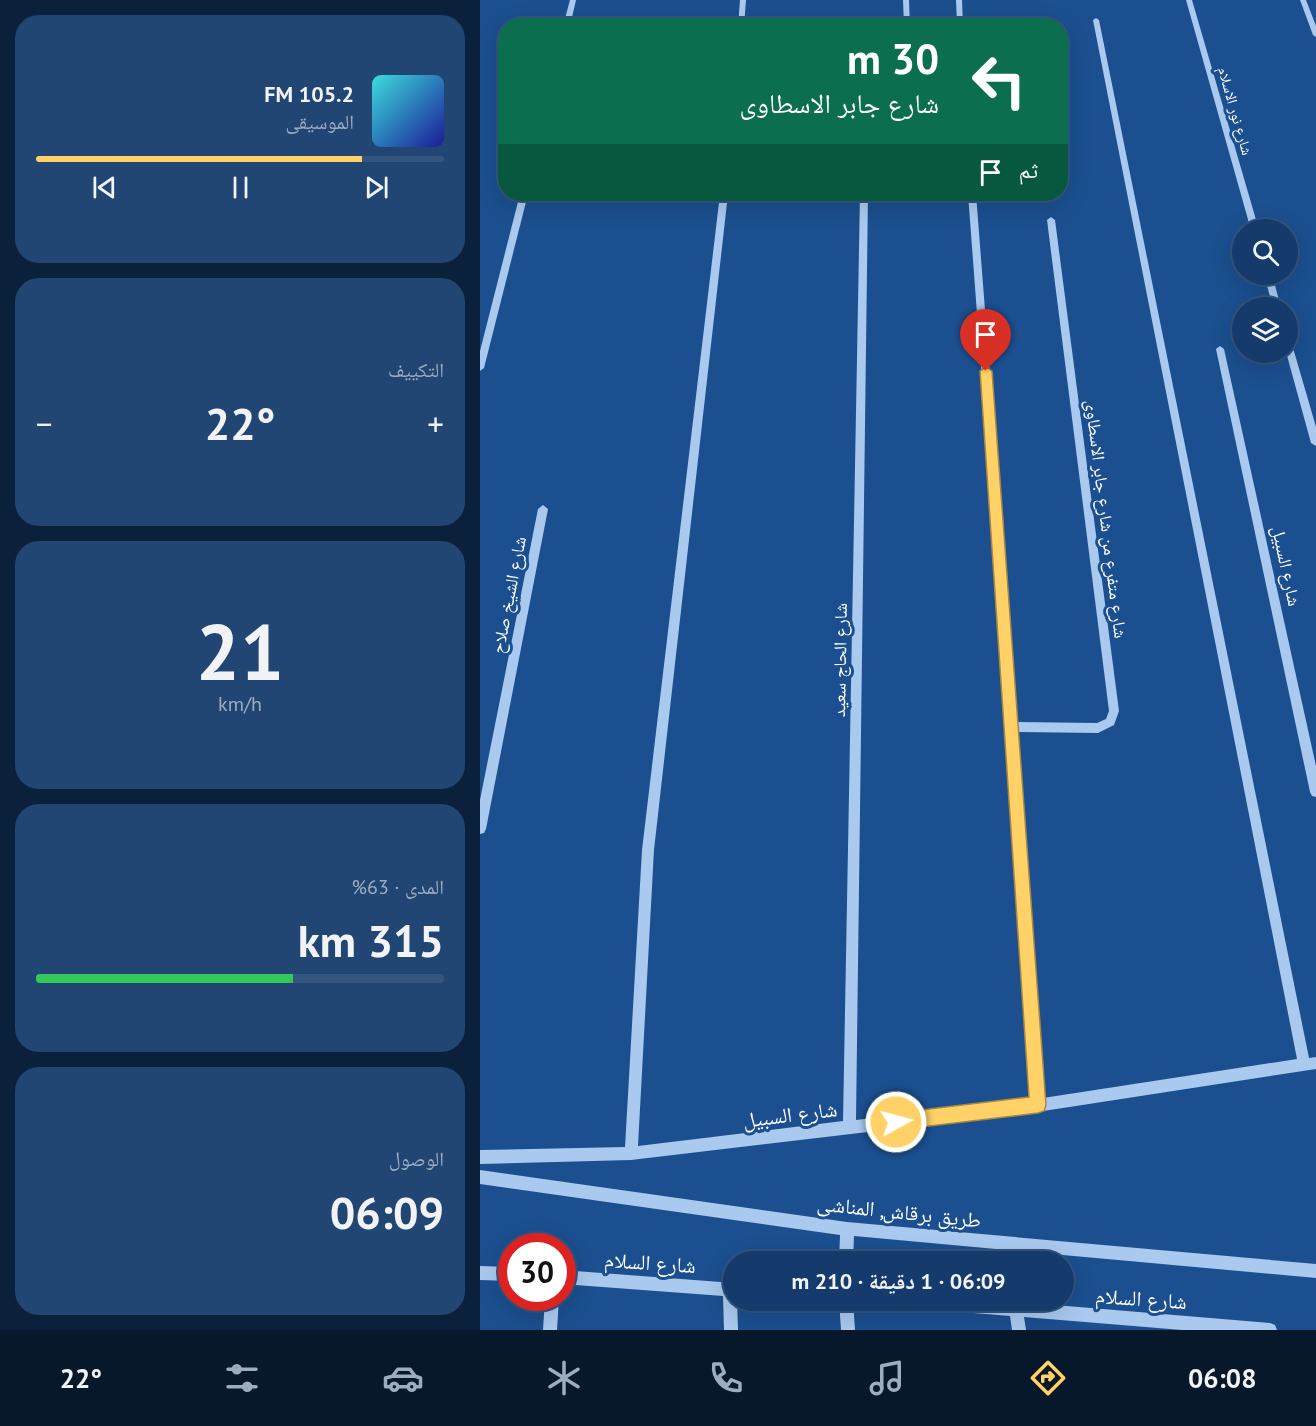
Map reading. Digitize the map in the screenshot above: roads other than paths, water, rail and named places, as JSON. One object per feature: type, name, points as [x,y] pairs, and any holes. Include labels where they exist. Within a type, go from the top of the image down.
[{"type":"street","points":[[568,18],[573,0]]},
{"type":"street","points":[[742,18],[743,0]]},
{"type":"street","points":[[906,0],[907,18]]},
{"type":"street","points":[[959,0],[960,18]]},
{"type":"street","name":"شارع نور الاسلام","points":[[1189,0],[1252,219]]},
{"type":"street","points":[[1303,0],[1316,35]]},
{"type":"street","points":[[1096,20],[1310,1064]]},
{"type":"street","points":[[480,368],[522,201]]},
{"type":"street","points":[[631,1153],[648,850],[723,201]]},
{"type":"street","name":"شارع الحاج سعيد","points":[[849,1127],[864,201]]},
{"type":"street","points":[[973,201],[1038,1105]]},
{"type":"street","name":"شارع متفرع من شارع جابر الاسطاوى","points":[[1012,727],[1098,728],[1110,722],[1114,711],[1051,220]]},
{"type":"street","name":"شارع السبيل","points":[[1220,349],[1316,792]]},
{"type":"street","points":[[1293,363],[1316,443]]},
{"type":"street","name":"شارع الشيخ صلاح","points":[[480,829],[543,509]]},
{"type":"street","name":"شارع السبيل","points":[[480,1157],[631,1153],[1038,1105],[1310,1064]]},
{"type":"street","name":"طريق برقاش, المناشى","points":[[480,1177],[847,1229],[1316,1271]]},
{"type":"street","points":[[846,1251],[847,1229]]},
{"type":"street","points":[[480,1273],[498,1274]]},
{"type":"street","name":"شارع السلام","points":[[576,1278],[723,1289]]},
{"type":"street","points":[[550,1330],[551,1311]]},
{"type":"street","points":[[731,1311],[731,1330]]},
{"type":"street","points":[[847,1311],[849,1330]]},
{"type":"street","points":[[1016,1311],[1019,1330]]},
{"type":"street","name":"شارع السلام","points":[[1016,1311],[1231,1329],[1270,1330]]}]
